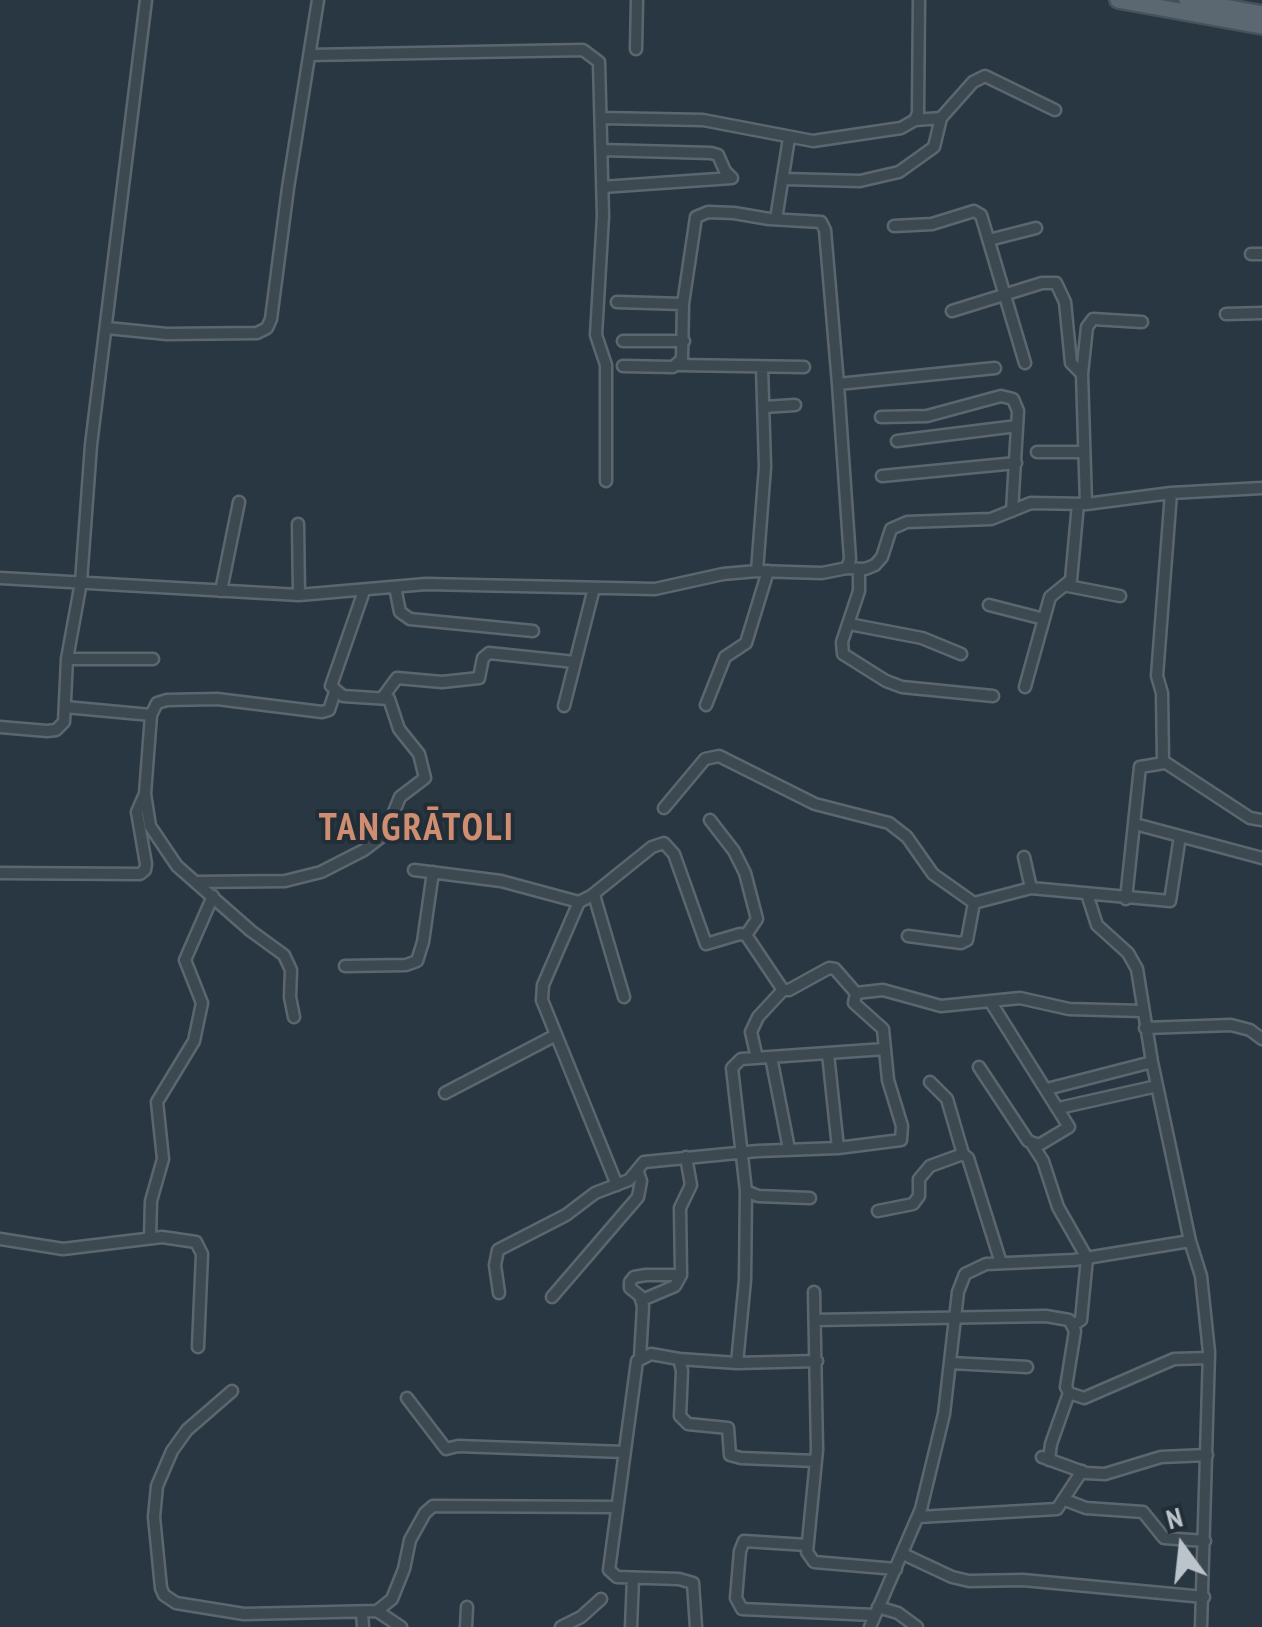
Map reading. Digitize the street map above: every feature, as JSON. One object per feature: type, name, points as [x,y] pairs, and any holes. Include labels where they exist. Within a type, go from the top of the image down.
[{"type":"main road","points":[[1118,0],[1262,14]]},
{"type":"main road","points":[[1187,0],[1241,11],[1262,26]]},
{"type":"street","points":[[0,728],[56,730],[64,722],[67,659],[81,582],[91,445],[146,0]]},
{"type":"street","points":[[108,328],[167,334],[258,333],[266,328],[271,319],[318,0]]},
{"type":"street","points":[[636,49],[637,0]]},
{"type":"street","points":[[914,120],[918,113],[920,0]]},
{"type":"street","points":[[310,55],[583,50],[599,62],[602,186],[596,336],[606,365],[606,481]]},
{"type":"street","points":[[784,180],[860,181],[899,172],[934,148],[941,118],[973,82],[985,76],[1055,110]]},
{"type":"street","points":[[601,118],[703,120],[789,138],[850,138],[901,128],[914,120],[941,118]]},
{"type":"street","points":[[776,219],[789,138]]},
{"type":"street","points":[[602,150],[711,153],[718,155],[732,178],[602,186]]},
{"type":"street","points":[[894,226],[932,224],[974,211],[981,215],[1025,363]]},
{"type":"street","points":[[679,365],[696,217],[708,212],[734,213],[813,220],[824,225],[850,559],[859,591],[842,642],[843,654],[886,681],[933,691],[993,696]]},
{"type":"street","points":[[989,240],[1036,228]]},
{"type":"street","points":[[952,312],[1049,282],[1060,286],[1067,311],[1071,364],[1082,374]]},
{"type":"street","points":[[616,302],[683,304]]},
{"type":"street","points":[[1226,314],[1262,313]]},
{"type":"street","points":[[1068,586],[1082,504],[1082,374],[1089,322],[1142,322]]},
{"type":"street","points":[[623,341],[684,341]]},
{"type":"street","points":[[623,366],[804,368]]},
{"type":"street","points":[[706,705],[725,657],[746,644],[762,571],[762,367]]},
{"type":"street","points":[[838,384],[995,368]]},
{"type":"street","points":[[881,417],[926,416],[1007,396],[1016,404],[1017,426],[1012,511]]},
{"type":"street","points":[[764,407],[795,405]]},
{"type":"street","points":[[897,441],[1017,426]]},
{"type":"street","points":[[1037,452],[1084,452]]},
{"type":"street","points":[[882,476],[1016,463]]},
{"type":"street","points":[[0,578],[299,594],[426,584],[654,589],[723,574],[822,573],[875,565],[882,557],[891,528],[897,524],[991,518],[1031,503],[1082,504],[1262,488]]},
{"type":"street","points":[[1164,763],[1162,693],[1156,676],[1172,493]]},
{"type":"street","points":[[220,591],[239,502]]},
{"type":"street","points":[[298,524],[299,594]]},
{"type":"street","points":[[1025,687],[1053,592],[1068,586],[1120,596]]},
{"type":"street","points":[[395,587],[400,612],[410,618],[532,631]]},
{"type":"street","points":[[564,706],[594,588]]},
{"type":"street","points":[[198,882],[266,883],[305,878],[355,855],[385,834],[400,797],[422,782],[424,774],[417,749],[398,730],[392,705],[382,697],[343,696],[331,686],[364,591]]},
{"type":"street","points":[[989,604],[1044,619]]},
{"type":"street","points":[[849,624],[922,638],[961,654]]},
{"type":"street","points":[[382,697],[397,678],[442,682],[479,678],[483,658],[489,653],[575,662]]},
{"type":"street","points":[[67,659],[153,658]]},
{"type":"street","points":[[294,1017],[288,962],[177,866],[150,826],[145,794],[152,714],[157,703],[168,700],[217,699],[326,712],[335,692]]},
{"type":"street","points":[[65,707],[152,714]]},
{"type":"street","points":[[664,808],[705,759],[718,756],[814,804],[889,824],[908,837],[934,874],[974,903]]},
{"type":"street","points":[[1126,899],[1140,766],[1164,763],[1250,818],[1262,820]]},
{"type":"street","points":[[0,873],[140,874],[146,870],[146,864],[136,812],[145,794]]},
{"type":"street","points":[[710,820],[745,873],[756,919],[746,935]]},
{"type":"street","points":[[1135,824],[1262,858]]},
{"type":"street","points":[[974,903],[1031,888],[1170,901],[1180,836]]},
{"type":"street","points":[[617,1185],[542,1000],[543,985],[579,902],[664,843],[674,854],[702,941],[712,945],[746,935],[783,990]]},
{"type":"street","points":[[1024,857],[1031,888]]},
{"type":"street","points":[[414,870],[501,881],[579,902]]},
{"type":"street","points":[[345,966],[417,961],[433,872]]},
{"type":"street","points":[[594,894],[624,997]]},
{"type":"street","points":[[1086,894],[1097,925],[1134,962],[1190,1241],[1202,1276],[1208,1358],[1202,1627]]},
{"type":"street","points":[[150,1238],[150,1201],[163,1158],[157,1102],[194,1041],[202,1003],[185,960],[213,896]]},
{"type":"street","points":[[908,936],[967,940],[974,903]]},
{"type":"street","points":[[783,990],[828,968],[835,969],[856,993]]},
{"type":"street","points":[[757,1058],[751,1038],[753,1026],[783,990]]},
{"type":"street","points":[[856,993],[883,990],[940,1006],[1031,999],[1069,1009],[1142,1011]]},
{"type":"street","points":[[499,1293],[494,1256],[498,1250],[566,1215],[595,1193],[629,1180],[644,1162],[895,1144],[900,1140],[902,1126],[888,1080],[883,1029],[854,1003],[856,993]]},
{"type":"street","points":[[990,1002],[1068,1127],[1039,1145],[1032,1144]]},
{"type":"street","points":[[1145,1028],[1231,1025],[1250,1030],[1262,1039]]},
{"type":"street","points":[[445,1093],[556,1035]]},
{"type":"street","points":[[737,1363],[745,1280],[746,1191],[732,1068],[742,1059],[885,1049]]},
{"type":"street","points":[[828,1054],[838,1148]]},
{"type":"street","points":[[771,1057],[790,1149]]},
{"type":"street","points":[[1047,1089],[1152,1062]]},
{"type":"street","points":[[979,1066],[1043,1161],[1058,1207],[1087,1258],[1081,1320],[1073,1325]]},
{"type":"street","points":[[930,1082],[944,1094],[1001,1263]]},
{"type":"street","points":[[1059,1108],[1158,1086]]},
{"type":"street","points":[[878,1211],[913,1204],[919,1196],[919,1179],[930,1166],[963,1154]]},
{"type":"street","points":[[642,1300],[675,1286],[681,1276],[680,1208],[681,1202],[690,1197],[686,1157]]},
{"type":"street","points":[[552,1297],[638,1196],[642,1180],[638,1172]]},
{"type":"street","points":[[746,1191],[758,1196],[810,1198]]},
{"type":"street","points":[[0,1239],[72,1249],[150,1238],[187,1239],[201,1248],[198,1347]]},
{"type":"street","points":[[874,1616],[918,1516],[944,1414],[958,1292],[965,1274],[978,1266],[1087,1258],[1190,1241]]},
{"type":"street","points":[[640,1358],[642,1300],[630,1288],[634,1277],[681,1276]]},
{"type":"street","points":[[814,1292],[816,1461],[807,1545],[810,1558],[814,1562],[896,1570]]},
{"type":"street","points":[[815,1320],[1046,1316],[1069,1320],[1073,1325],[1065,1376],[1069,1393],[1045,1458],[1082,1471],[1105,1474],[1161,1457],[1206,1455]]},
{"type":"street","points":[[696,1627],[693,1583],[617,1577],[609,1570],[635,1364],[651,1354],[737,1363],[816,1361]]},
{"type":"street","points":[[1069,1393],[1092,1397],[1174,1360],[1208,1358]]},
{"type":"street","points":[[680,1359],[683,1422],[728,1428],[728,1451],[735,1457],[816,1461]]},
{"type":"street","points":[[951,1363],[1027,1367]]},
{"type":"street","points":[[232,1390],[187,1430],[163,1467],[154,1517],[164,1595],[176,1603],[244,1614],[377,1611],[392,1599],[410,1540],[433,1506],[616,1507]]},
{"type":"street","points":[[408,1398],[446,1449],[458,1446],[624,1452]]},
{"type":"street","points":[[918,1516],[1057,1509],[1082,1471]]},
{"type":"street","points":[[1065,1500],[1086,1508],[1143,1512],[1164,1538],[1205,1541]]},
{"type":"street","points":[[807,1545],[744,1541],[736,1598],[742,1609],[874,1616],[898,1613],[917,1627]]},
{"type":"street","points":[[903,1554],[960,1579],[1024,1580],[1204,1597]]},
{"type":"street","points":[[631,1627],[633,1578]]},
{"type":"street","points":[[561,1627],[581,1617],[601,1599]]},
{"type":"street","points":[[466,1608],[466,1627]]},
{"type":"street","points":[[377,1611],[401,1627]]},
{"type":"street","points":[[362,1612],[363,1627]]},
{"type":"district","name":"TANGRĀTOLI","points":[[417,829]]}]
